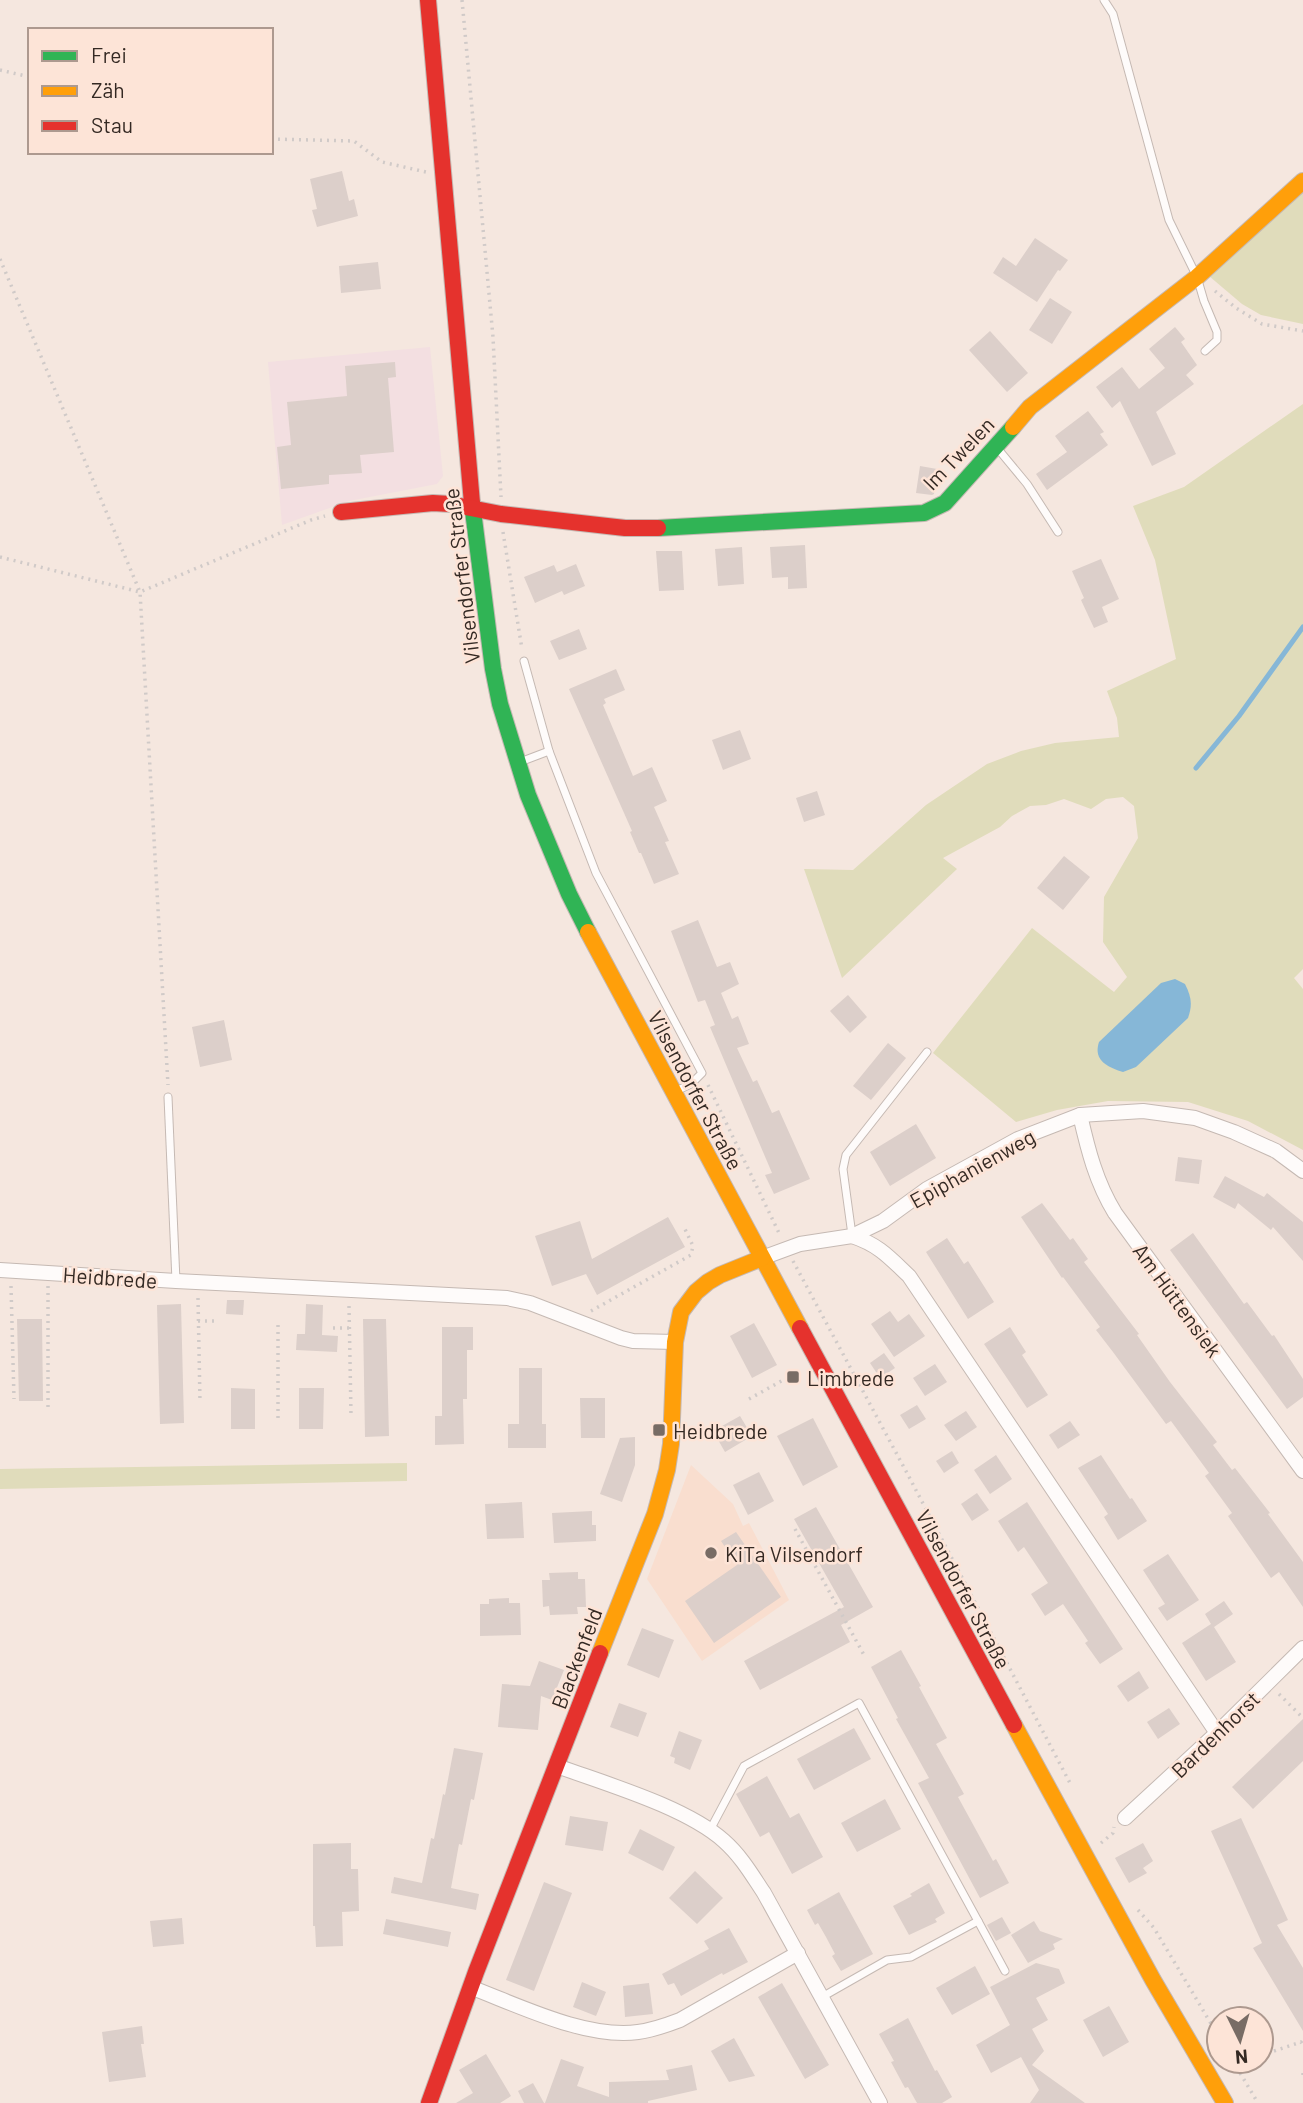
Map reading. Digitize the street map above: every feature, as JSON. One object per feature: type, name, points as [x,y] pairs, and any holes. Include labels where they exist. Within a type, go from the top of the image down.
[{"type":"main road","name":"Vilsendorfer Straße","points":[[428,0],[472,508],[486,628],[500,704],[528,795],[569,894],[673,1093],[1080,1847],[1225,2103]]},
{"type":"main road","name":"Im Twelen","points":[[341,512],[433,503],[501,514],[625,528],[678,528],[924,513],[945,503],[1030,407],[1197,277],[1303,181]]},
{"type":"main road","name":"Blackenfeld","points":[[429,2103],[470,1987],[661,1493],[671,1444],[674,1342],[681,1312],[696,1292],[720,1275],[762,1258]]},
{"type":"street","name":"Epiphanienweg","points":[[762,1258],[786,1248],[852,1236],[883,1221],[927,1189],[1018,1139],[1080,1115],[1143,1111],[1195,1118],[1276,1151],[1303,1171]]},
{"type":"street","name":"Am Hüttensiek","points":[[1080,1115],[1091,1164],[1101,1191],[1303,1471]]},
{"type":"street","points":[[852,1236],[869,1241],[879,1248],[909,1276],[1217,1732]]},
{"type":"street","name":"Heidbrede","points":[[6,1270],[507,1298],[530,1303],[633,1340],[674,1342]]},
{"type":"street","name":"Bardenhorst","points":[[1125,1818],[1303,1648]]},
{"type":"street","points":[[557,1766],[680,1814],[710,1830],[725,1842],[747,1867],[798,1953],[880,2103]]},
{"type":"street","points":[[470,1987],[587,2030],[638,2032],[680,2020],[798,1953]]},
{"type":"lane","points":[[1104,0],[1113,14],[1169,220],[1197,277],[1203,301],[1217,332],[1217,340],[1205,351]]},
{"type":"lane","points":[[995,446],[1027,484],[1058,532]]},
{"type":"lane","points":[[524,661],[549,751],[596,873],[702,1073],[691,1084],[673,1093]]},
{"type":"lane","points":[[517,762],[549,751]]},
{"type":"lane","points":[[852,1236],[843,1169],[846,1155],[928,1052]]},
{"type":"lane","points":[[169,1097],[176,1281]]},
{"type":"lane","points":[[710,1830],[744,1766],[859,1703],[1005,1971]]},
{"type":"lane","points":[[822,1997],[887,1960],[911,1957],[978,1921]]},
{"type":"path","points":[[462,0],[493,337],[501,514],[524,661]]},
{"type":"path","points":[[0,70],[28,77]]},
{"type":"path","points":[[273,139],[354,141],[382,162],[443,176]]},
{"type":"path","points":[[0,259],[140,592],[169,1097]]},
{"type":"path","points":[[1197,277],[1236,308],[1262,324],[1303,331]]},
{"type":"path","points":[[0,557],[140,592],[312,520],[341,512]]},
{"type":"path","points":[[702,1073],[786,1248],[1075,1793]]},
{"type":"path","points":[[575,1320],[691,1255],[693,1246],[684,1227]]},
{"type":"path","points":[[6,1270],[13,1399]]},
{"type":"path","points":[[48,1273],[48,1410]]},
{"type":"path","points":[[197,1282],[200,1402]]},
{"type":"path","points":[[349,1290],[351,1415]]},
{"type":"path","points":[[198,1321],[215,1321]]},
{"type":"path","points":[[278,1325],[278,1423]]},
{"type":"path","points":[[333,1328],[349,1328]]},
{"type":"path","points":[[749,1399],[794,1374]]},
{"type":"path","points":[[794,1529],[864,1655]]},
{"type":"path","points":[[1268,1683],[1303,1718]]},
{"type":"path","points":[[1132,1902],[1154,1928],[1205,2013]]},
{"type":"path","points":[[1275,2050],[1301,2042],[1303,2045]]},
{"type":"path","points":[[1241,2075],[1258,2103]]},
{"type":"shaded area","points":[[1303,189],[1303,324],[1261,315],[1242,304],[1209,276]]},
{"type":"shaded area","points":[[430,347],[443,476],[437,484],[349,501],[282,525],[268,362]]},
{"type":"shaded area","points":[[1303,404],[1303,969],[1294,978],[1303,989],[1303,1150],[1248,1121],[1188,1102],[1108,1101],[1057,1110],[1016,1122],[933,1053],[1032,928],[1114,992],[1127,977],[1103,942],[1104,897],[1138,838],[1134,806],[1123,797],[1106,799],[1091,809],[1064,799],[1046,805],[1030,806],[1012,816],[1000,827],[943,858],[957,869],[842,978],[804,869],[853,870],[926,805],[987,764],[1021,751],[1055,743],[1119,737],[1117,718],[1107,691],[1176,659],[1155,560],[1133,506],[1184,487]]},
{"type":"shaded area","points":[[407,1463],[407,1481],[0,1489],[0,1469]]},
{"type":"shaded area","name":"KiTa Vilsendorf","points":[[691,1465],[733,1504],[743,1526],[749,1523],[789,1600],[702,1661],[647,1579]]},
{"type":"water","points":[[1175,979],[1185,984],[1189,992],[1191,1004],[1188,1018],[1136,1067],[1123,1072],[1103,1062],[1098,1054],[1099,1042],[1161,983]]},
{"type":"building","points":[[342,171],[349,201],[354,199],[358,216],[317,227],[312,210],[317,209],[310,179]]},
{"type":"building","points":[[1035,238],[1068,260],[1060,271],[1058,270],[1037,302],[993,273],[1003,257],[1016,266]]},
{"type":"building","points":[[378,262],[381,289],[341,293],[339,266]]},
{"type":"building","points":[[1050,298],[1072,312],[1052,344],[1029,330]]},
{"type":"building","points":[[1175,327],[1185,339],[1181,342],[1197,365],[1186,375],[1194,384],[1156,412],[1176,454],[1152,466],[1120,401],[1112,408],[1096,387],[1122,367],[1139,389],[1165,368],[1149,349]]},
{"type":"building","points":[[990,331],[1028,373],[1007,392],[969,350]]},
{"type":"building","points":[[395,362],[396,377],[388,378],[394,452],[360,455],[362,473],[329,475],[329,484],[281,489],[277,447],[291,445],[287,402],[347,396],[345,366]]},
{"type":"building","points":[[1088,411],[1104,432],[1100,434],[1108,445],[1047,490],[1036,474],[1067,452],[1055,436]]},
{"type":"building","points":[[920,466],[937,469],[932,495],[916,493]]},
{"type":"building","points":[[805,545],[807,588],[788,589],[788,577],[772,578],[770,547]]},
{"type":"building","points":[[742,547],[744,584],[718,586],[715,549]]},
{"type":"building","points":[[656,551],[682,551],[684,590],[659,591]]},
{"type":"building","points":[[1101,559],[1119,599],[1102,607],[1108,622],[1094,628],[1072,571]]},
{"type":"building","points":[[576,564],[585,586],[564,595],[562,591],[535,603],[524,577],[554,565],[557,572]]},
{"type":"building","points":[[579,629],[587,649],[559,660],[550,641]]},
{"type":"building","points":[[616,669],[625,690],[604,699],[606,703],[603,705],[633,776],[652,767],[667,801],[654,807],[669,841],[665,842],[679,874],[654,884],[569,689]]},
{"type":"building","points":[[740,730],[751,759],[723,770],[712,740]]},
{"type":"building","points":[[817,791],[825,815],[804,822],[796,798]]},
{"type":"building","points":[[1064,856],[1090,877],[1063,910],[1037,888]]},
{"type":"building","points":[[698,920],[717,967],[730,962],[739,984],[721,993],[732,1019],[738,1016],[749,1044],[737,1048],[753,1082],[757,1080],[772,1113],[779,1110],[810,1179],[774,1194],[765,1175],[772,1173],[710,1027],[715,1025],[705,1000],[698,1002],[671,931]]},
{"type":"building","points":[[848,995],[867,1017],[850,1033],[830,1011]]},
{"type":"building","points":[[224,1020],[232,1060],[200,1067],[192,1027]]},
{"type":"building","points":[[888,1043],[906,1058],[871,1100],[853,1086]]},
{"type":"building","points":[[916,1124],[936,1158],[890,1186],[870,1152]]},
{"type":"building","points":[[1178,1157],[1202,1160],[1199,1184],[1175,1181]]},
{"type":"building","points":[[1225,1176],[1264,1197],[1267,1193],[1303,1222],[1303,1261],[1273,1227],[1271,1230],[1238,1203],[1235,1209],[1213,1197]]},
{"type":"building","points":[[1042,1203],[1070,1240],[1073,1238],[1088,1259],[1084,1262],[1139,1334],[1137,1335],[1170,1382],[1217,1442],[1213,1445],[1270,1513],[1268,1514],[1303,1562],[1303,1607],[1279,1572],[1271,1578],[1228,1516],[1232,1513],[1205,1476],[1209,1473],[1171,1421],[1166,1424],[1096,1330],[1100,1327],[1062,1278],[1021,1217]]},
{"type":"building","points":[[668,1217],[685,1247],[597,1295],[586,1274],[552,1286],[535,1236],[580,1221],[592,1259]]},
{"type":"building","points":[[1193,1233],[1244,1304],[1247,1302],[1272,1336],[1274,1335],[1303,1379],[1303,1397],[1287,1409],[1170,1250]]},
{"type":"building","points":[[947,1238],[964,1264],[968,1261],[994,1302],[968,1319],[926,1252]]},
{"type":"building","points":[[227,1300],[244,1300],[243,1315],[226,1314]]},
{"type":"building","points":[[181,1304],[184,1423],[160,1424],[157,1305]]},
{"type":"building","points":[[306,1304],[323,1305],[322,1335],[338,1336],[337,1352],[296,1350],[297,1334],[305,1334]]},
{"type":"building","points":[[890,1311],[898,1322],[909,1314],[925,1336],[894,1357],[871,1324]]},
{"type":"building","points":[[17,1319],[42,1319],[43,1401],[19,1401]]},
{"type":"building","points":[[363,1319],[386,1319],[389,1436],[365,1437]]},
{"type":"building","points":[[754,1323],[777,1365],[752,1378],[730,1336]]},
{"type":"building","points":[[442,1327],[473,1327],[473,1350],[467,1350],[467,1399],[463,1399],[464,1444],[435,1445],[435,1416],[442,1416]]},
{"type":"building","points":[[1010,1327],[1026,1352],[1022,1355],[1048,1395],[1027,1408],[984,1344]]},
{"type":"building","points":[[884,1353],[895,1368],[880,1378],[870,1363]]},
{"type":"building","points":[[935,1364],[947,1382],[925,1396],[913,1378]]},
{"type":"building","points":[[519,1368],[542,1368],[542,1424],[546,1424],[546,1448],[508,1448],[508,1424],[519,1424]]},
{"type":"building","points":[[231,1388],[255,1389],[255,1429],[231,1429]]},
{"type":"building","points":[[299,1388],[324,1388],[323,1429],[299,1429]]},
{"type":"building","points":[[580,1398],[605,1398],[605,1438],[581,1438]]},
{"type":"building","points":[[917,1405],[926,1419],[909,1429],[900,1415]]},
{"type":"building","points":[[966,1411],[977,1427],[956,1441],[944,1425]]},
{"type":"building","points":[[740,1416],[752,1436],[725,1452],[713,1431]]},
{"type":"building","points":[[813,1418],[838,1467],[803,1486],[777,1436]]},
{"type":"building","points":[[1070,1421],[1080,1435],[1058,1449],[1049,1435]]},
{"type":"building","points":[[635,1437],[635,1465],[622,1502],[600,1494],[620,1438]]},
{"type":"building","points":[[952,1451],[959,1463],[944,1473],[936,1461]]},
{"type":"building","points":[[996,1455],[1012,1479],[990,1494],[974,1470]]},
{"type":"building","points":[[1101,1455],[1147,1521],[1118,1540],[1104,1517],[1108,1514],[1078,1468]]},
{"type":"building","points":[[759,1472],[774,1501],[748,1515],[733,1485]]},
{"type":"building","points":[[977,1493],[989,1510],[972,1521],[961,1504]]},
{"type":"building","points":[[522,1502],[524,1538],[487,1539],[485,1504]]},
{"type":"building","points":[[1027,1502],[1123,1649],[1100,1664],[1063,1604],[1045,1616],[1031,1594],[1048,1583],[1024,1547],[1018,1552],[998,1521]]},
{"type":"building","points":[[816,1507],[873,1607],[841,1625],[850,1642],[760,1690],[744,1661],[844,1607],[794,1519]]},
{"type":"building","points":[[592,1511],[592,1525],[596,1525],[596,1541],[554,1543],[552,1513]]},
{"type":"building","points":[[736,1532],[781,1597],[714,1643],[685,1601],[737,1565],[721,1541]]},
{"type":"building","points":[[1168,1554],[1199,1600],[1167,1621],[1158,1608],[1165,1604],[1143,1570]]},
{"type":"building","points":[[578,1572],[578,1579],[585,1579],[586,1607],[577,1607],[578,1614],[550,1615],[549,1606],[543,1607],[542,1580],[550,1580],[549,1573]]},
{"type":"building","points":[[509,1598],[509,1603],[520,1603],[521,1635],[480,1636],[480,1604],[489,1604],[489,1599]]},
{"type":"building","points":[[1224,1601],[1233,1614],[1214,1627],[1236,1662],[1206,1681],[1182,1643],[1211,1624],[1205,1614]]},
{"type":"building","points":[[642,1628],[674,1640],[659,1678],[627,1665]]},
{"type":"building","points":[[901,1650],[947,1738],[936,1744],[964,1794],[958,1797],[993,1861],[996,1859],[1009,1883],[980,1898],[918,1783],[929,1778],[871,1667]]},
{"type":"building","points":[[539,1661],[564,1670],[552,1700],[541,1696],[538,1730],[498,1727],[502,1684],[530,1686]]},
{"type":"building","points":[[1139,1671],[1149,1688],[1128,1702],[1117,1686]]},
{"type":"building","points":[[619,1703],[647,1713],[638,1737],[610,1727]]},
{"type":"building","points":[[1169,1708],[1180,1724],[1158,1739],[1147,1722]]},
{"type":"building","points":[[1303,1719],[1303,1761],[1253,1809],[1232,1787]]},
{"type":"building","points":[[854,1728],[871,1759],[814,1790],[797,1759]]},
{"type":"building","points":[[679,1731],[702,1740],[690,1770],[674,1763],[675,1758],[670,1756]]},
{"type":"building","points":[[454,1748],[483,1753],[474,1800],[471,1799],[462,1845],[459,1844],[451,1888],[479,1894],[476,1910],[391,1893],[394,1877],[422,1883]]},
{"type":"building","points":[[767,1776],[790,1818],[799,1813],[823,1857],[792,1874],[769,1832],[760,1837],[736,1794]]},
{"type":"building","points":[[885,1799],[901,1829],[857,1852],[841,1823]]},
{"type":"building","points":[[570,1816],[608,1822],[603,1851],[565,1845]]},
{"type":"building","points":[[1241,1818],[1288,1920],[1277,1925],[1303,1968],[1303,2031],[1253,1948],[1262,1943],[1211,1831]]},
{"type":"building","points":[[640,1829],[675,1847],[663,1871],[628,1853]]},
{"type":"building","points":[[351,1843],[351,1869],[358,1869],[359,1911],[342,1912],[343,1946],[316,1947],[313,1926],[313,1844]]},
{"type":"building","points":[[1143,1843],[1153,1861],[1143,1868],[1147,1873],[1129,1883],[1115,1858]]},
{"type":"building","points":[[695,1871],[723,1898],[697,1924],[669,1898]]},
{"type":"building","points":[[544,1882],[572,1893],[534,1991],[506,1980]]},
{"type":"building","points":[[929,1883],[945,1913],[935,1919],[937,1922],[909,1935],[893,1906]]},
{"type":"building","points":[[839,1892],[873,1954],[841,1971],[832,1956],[835,1954],[826,1937],[807,1910]]},
{"type":"building","points":[[1002,1917],[1011,1933],[996,1941],[987,1925]]},
{"type":"building","points":[[182,1918],[184,1944],[153,1947],[150,1921]]},
{"type":"building","points":[[386,1919],[451,1932],[448,1947],[383,1934]]},
{"type":"building","points":[[1034,1921],[1040,1931],[1063,1939],[1053,1944],[1055,1949],[1028,1963],[1011,1935]]},
{"type":"building","points":[[729,1928],[748,1962],[681,1996],[674,1983],[668,1985],[662,1974],[709,1949],[704,1941]]},
{"type":"building","points":[[1036,1963],[1059,1969],[1065,1983],[1036,1998],[1048,2020],[1032,2029],[1044,2051],[1032,2065],[1085,2103],[1030,2103],[1039,2090],[1021,2057],[991,2073],[976,2045],[1010,2025],[990,1987]]},
{"type":"building","points":[[975,1966],[990,1994],[952,2015],[936,1988]]},
{"type":"building","points":[[582,1982],[606,1992],[596,2016],[573,2007]]},
{"type":"building","points":[[649,1983],[653,2014],[625,2017],[623,1986]]},
{"type":"building","points":[[782,1983],[829,2065],[805,2079],[758,1997]]},
{"type":"building","points":[[1109,2006],[1129,2042],[1103,2057],[1083,2020]]},
{"type":"building","points":[[908,2018],[935,2071],[937,2070],[952,2097],[942,2103],[917,2103],[908,2087],[905,2088],[879,2034]]},
{"type":"building","points":[[142,2026],[144,2044],[141,2044],[146,2077],[109,2082],[102,2032]]},
{"type":"building","points":[[734,2038],[755,2076],[729,2082],[711,2051]]},
{"type":"building","points":[[486,2054],[511,2096],[500,2103],[456,2103],[473,2093],[459,2070]]},
{"type":"building","points":[[561,2059],[584,2067],[577,2086],[609,2097],[609,2082],[669,2080],[666,2070],[692,2065],[697,2090],[648,2103],[545,2103]]},
{"type":"building","points":[[533,2083],[544,2103],[524,2103],[518,2091]]},
{"type":"waterway","points":[[1196,768],[1239,716],[1303,627]]},
{"type":"traffic: fast","points":[[658,528],[924,513],[945,503],[1013,427]]},
{"type":"traffic: fast","points":[[472,503],[493,669],[500,704],[528,795],[569,894],[588,932]]},
{"type":"traffic: slow","points":[[1013,427],[1030,407],[1197,277],[1303,181]]},
{"type":"traffic: slow","points":[[588,932],[800,1328]]},
{"type":"traffic: slow","points":[[600,1653],[655,1514],[667,1470],[671,1444],[675,1342],[681,1312],[696,1292],[708,1282],[762,1258]]},
{"type":"traffic: slow","points":[[1014,1725],[1153,1980],[1225,2103]]},
{"type":"traffic: jam","points":[[428,0],[472,503]]},
{"type":"traffic: jam","points":[[341,512],[433,503],[501,514],[625,528],[658,528]]},
{"type":"traffic: jam","points":[[800,1328],[1014,1725]]},
{"type":"traffic: jam","points":[[429,2103],[476,1972],[600,1653]]},
{"type":"place","name":"Limbrede","points":[[793,1377]]},
{"type":"place","name":"Heidbrede","points":[[659,1430]]},
{"type":"place","name":"KiTa Vilsendorf","points":[[711,1553]]}]
